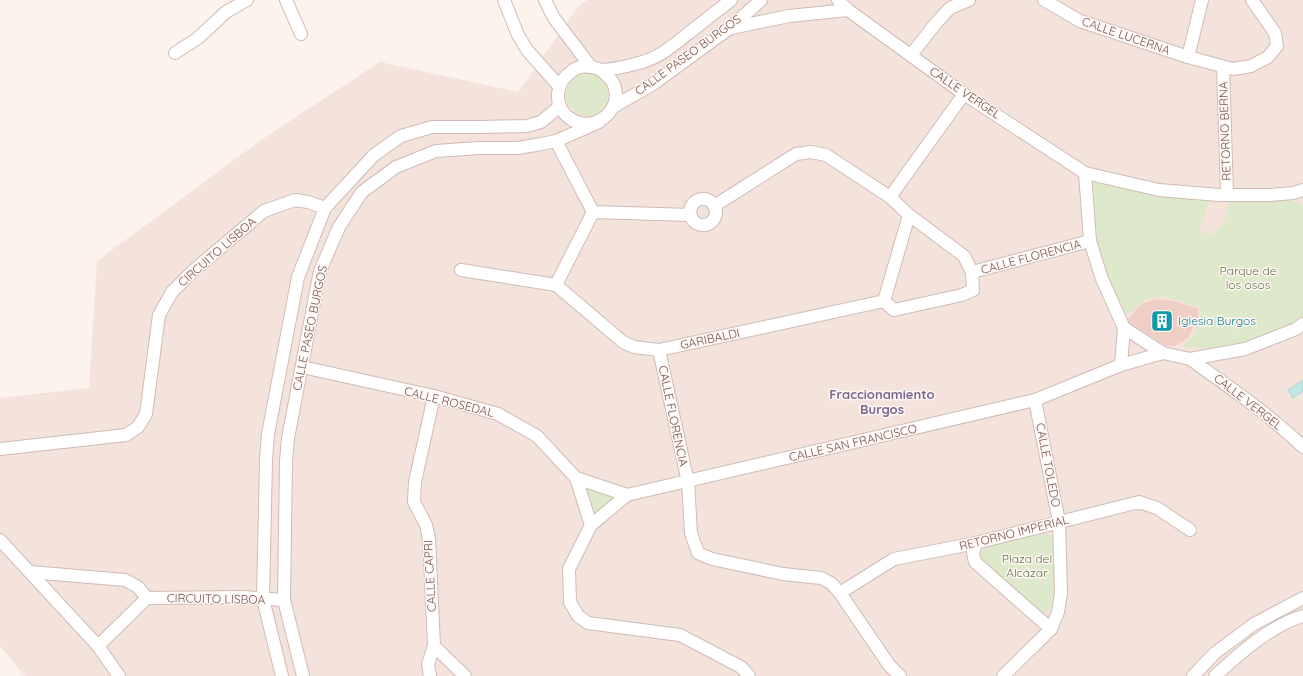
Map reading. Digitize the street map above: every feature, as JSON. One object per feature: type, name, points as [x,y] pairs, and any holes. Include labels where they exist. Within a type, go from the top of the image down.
[{"type":"street","points":[[175,53],[198,38],[226,12],[247,0]]},
{"type":"street","points":[[286,0],[301,34]]},
{"type":"street","points":[[504,0],[518,35],[527,50],[559,86]]},
{"type":"street","points":[[545,0],[554,18],[596,68],[612,81],[616,94],[613,107],[608,116],[599,122],[588,124],[576,123],[566,116],[560,106],[558,96],[559,86],[564,77],[572,70],[581,67],[596,68]]},
{"type":"street","name":"CALLE PASEO BURGOS","points":[[596,68],[639,63],[664,53],[731,0]]},
{"type":"street","name":"CALLE PASEO BURGOS","points":[[613,107],[653,84],[730,28],[761,0]]},
{"type":"street","name":"CALLE VERGEL","points":[[838,0],[848,10],[964,94],[1085,173]]},
{"type":"street","points":[[911,55],[950,8],[969,0]]},
{"type":"street","name":"CALLE LUCERNA","points":[[1044,0],[1060,4],[1080,21],[1188,57],[1233,69],[1251,66],[1268,57],[1277,46],[1275,33],[1252,0]]},
{"type":"street","points":[[1188,57],[1202,0]]},
{"type":"street","points":[[730,28],[789,16],[848,10]]},
{"type":"street","name":"RETORNO BERNA","points":[[1223,67],[1227,195]]},
{"type":"street","points":[[890,197],[964,94]]},
{"type":"street","name":"CALLE PASEO BURGOS","points":[[282,676],[263,599],[266,460],[268,434],[298,277],[325,208],[374,155],[400,136],[432,127],[527,126],[541,122],[560,106]]},
{"type":"street","name":"CALLE PASEO BURGOS","points":[[303,676],[284,600],[286,461],[288,438],[320,271],[339,227],[362,192],[396,167],[436,151],[479,148],[518,148],[556,141],[599,122]]},
{"type":"street","points":[[556,141],[593,212]]},
{"type":"street","points":[[714,206],[796,154],[811,152],[826,155],[890,197],[909,215],[964,256],[972,272],[973,290],[962,296],[894,310],[884,301],[909,215]]},
{"type":"street","points":[[1121,365],[1124,328],[1102,279],[1090,242],[1085,173],[1159,190],[1227,195],[1300,194]]},
{"type":"street","name":"CIRCUITO LISBOA","points":[[0,449],[126,435],[138,427],[146,414],[159,315],[172,292],[194,270],[264,211],[295,200],[308,202],[325,208]]},
{"type":"street","points":[[699,200],[708,200],[716,210],[714,219],[708,224],[699,224],[695,222],[691,215],[692,206],[699,200]]},
{"type":"street","points":[[593,212],[691,215]]},
{"type":"street","points":[[461,270],[556,285],[593,212]]},
{"type":"street","name":"CALLE FLORENCIA","points":[[972,272],[1090,242]]},
{"type":"street","name":"GARIBALDI","points":[[556,285],[623,342],[634,347],[659,350],[884,301]]},
{"type":"street","points":[[1124,328],[1163,353],[1190,359],[1245,349],[1296,329],[1303,324]]},
{"type":"street","name":"CALLE FLORENCIA","points":[[659,350],[688,482],[691,533],[698,553],[712,559],[784,574],[821,578],[831,583],[840,593]]},
{"type":"street","name":"CALLE SAN FRANCISCO","points":[[591,525],[627,495],[1035,400],[1121,365],[1163,353]]},
{"type":"street","name":"CALLE VERGEL","points":[[1190,359],[1246,400],[1298,435],[1303,447]]},
{"type":"street","name":"CALLE ROSEDAL","points":[[302,367],[434,396],[498,414],[537,436],[576,478],[591,525]]},
{"type":"street","name":"CALLE CAPRI","points":[[430,676],[428,664],[434,646],[429,540],[426,525],[414,502],[415,482],[434,396]]},
{"type":"street","name":"CALLE TOLEDO","points":[[1003,676],[1051,629],[1058,612],[1061,593],[1059,522],[1035,400]]},
{"type":"street","points":[[268,434],[277,440],[288,438]]},
{"type":"street","points":[[266,460],[277,455],[286,461]]},
{"type":"street","points":[[576,478],[627,495]]},
{"type":"street","name":"RETORNO IMPERIAL","points":[[840,593],[894,559],[976,543],[1139,502],[1157,508],[1190,530]]},
{"type":"street","points":[[591,525],[568,569],[570,602],[578,616],[588,623],[680,635],[741,667],[749,676]]},
{"type":"street","points":[[0,540],[98,646],[119,676]]},
{"type":"street","points":[[976,543],[973,553],[975,562],[1051,629]]},
{"type":"street","points":[[30,572],[125,580],[138,586],[147,598],[98,646]]},
{"type":"street","points":[[840,593],[889,665],[900,676]]},
{"type":"street","name":"CIRCUITO LISBOA","points":[[147,598],[243,597],[284,600]]},
{"type":"street","points":[[1193,676],[1215,653],[1254,624],[1303,598]]},
{"type":"street","points":[[1215,676],[1247,648],[1289,620],[1303,616]]},
{"type":"street","points":[[434,646],[465,676]]},
{"type":"shaded area","points":[[587,0],[1303,0],[1303,676],[25,676],[0,646],[0,398],[89,388],[97,261],[264,138],[380,62],[518,92],[578,7]]},
{"type":"green space","points":[[585,72],[601,74],[607,84],[609,92],[607,101],[602,109],[590,116],[585,116],[575,112],[569,104],[566,95],[567,86],[571,81],[576,76]]},
{"type":"green space","name":"Parque de los osos","points":[[1089,179],[1103,185],[1209,202],[1199,231],[1210,235],[1223,225],[1229,200],[1268,196],[1287,198],[1303,206],[1303,317],[1274,333],[1241,344],[1219,348],[1181,347],[1191,338],[1196,330],[1199,321],[1200,308],[1163,296],[1146,300],[1137,306],[1123,320],[1100,270]]},
{"type":"green space","points":[[586,488],[615,495],[594,521]]},
{"type":"green space","name":"Plaza del Alcázar","points":[[1046,533],[1051,535],[1056,541],[1053,601],[1049,610],[1040,613],[980,562],[980,560],[982,551],[987,546]]},
{"type":"water","points":[[1303,380],[1303,391],[1293,398],[1288,390]]},
{"type":"building","name":"Iglesia Burgos","points":[[1156,299],[1173,301],[1198,309],[1198,318],[1188,338],[1175,346],[1166,346],[1130,323],[1128,319],[1140,305]]},
{"type":"place","name":"Iglesia Burgos","points":[[1162,321]]},
{"type":"district","name":"Fraccionamiento Burgos","points":[[882,402]]}]
